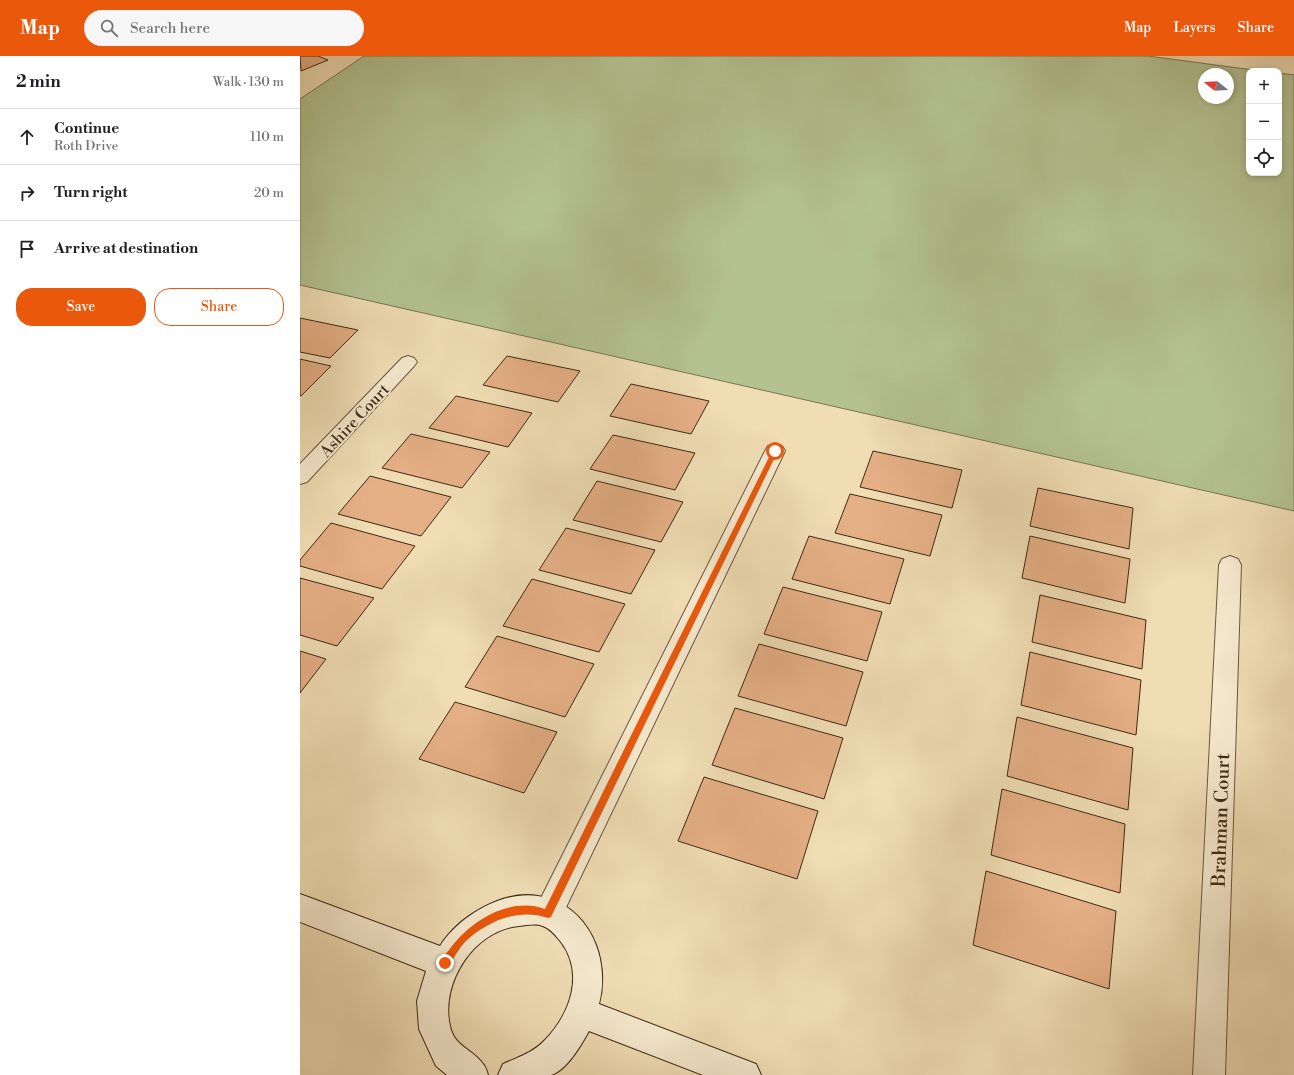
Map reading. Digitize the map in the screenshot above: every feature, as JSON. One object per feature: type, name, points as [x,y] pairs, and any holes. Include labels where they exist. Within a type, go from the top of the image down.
[{"type":"street","name":"Ashire Court","points":[[300,477],[408,362]]},
{"type":"street","points":[[548,914],[775,451]]},
{"type":"street","name":"Brahman Court","points":[[1209,1075],[1230,565]]},
{"type":"street","points":[[300,908],[445,963]]},
{"type":"street","points":[[472,1075],[452,1062],[438,1041],[432,1016],[434,989],[445,963],[462,939],[485,921],[511,911],[536,910],[559,918],[576,934],[587,957],[590,984],[582,1013],[568,1039],[548,1059],[523,1073],[514,1075]]},
{"type":"street","points":[[582,1013],[745,1075]]},
{"type":"green space","points":[[364,56],[1148,56],[1246,69],[1246,176],[1282,176],[1282,73],[1294,75],[1294,511],[300,285],[300,99]]},
{"type":"building","points":[[300,56],[318,56],[328,60],[301,71]]},
{"type":"building","points":[[300,318],[358,330],[330,358],[300,352]]},
{"type":"building","points":[[507,356],[580,371],[558,402],[483,385]]},
{"type":"building","points":[[300,359],[331,366],[301,396],[300,396]]},
{"type":"building","points":[[631,384],[709,401],[691,434],[610,416]]},
{"type":"building","points":[[456,396],[532,413],[508,447],[429,428]]},
{"type":"building","points":[[411,434],[490,452],[462,488],[382,468]]},
{"type":"building","points":[[613,435],[695,453],[675,490],[590,469]]},
{"type":"building","points":[[873,451],[962,470],[952,508],[860,487]]},
{"type":"building","points":[[370,476],[451,497],[421,536],[338,514]]},
{"type":"building","points":[[597,481],[683,502],[661,542],[573,520]]},
{"type":"building","points":[[1038,488],[1133,508],[1129,549],[1030,526]]},
{"type":"building","points":[[850,494],[942,515],[930,556],[835,533]]},
{"type":"building","points":[[331,523],[415,546],[382,589],[300,566],[300,560]]},
{"type":"building","points":[[566,528],[655,550],[631,594],[539,570]]},
{"type":"building","points":[[809,536],[904,559],[890,604],[792,579]]},
{"type":"building","points":[[1030,536],[1130,559],[1125,603],[1022,578]]},
{"type":"building","points":[[300,578],[374,598],[337,646],[300,635]]},
{"type":"building","points":[[532,579],[625,604],[599,652],[503,626]]},
{"type":"building","points":[[783,587],[882,612],[867,661],[764,634]]},
{"type":"building","points":[[1040,595],[1146,620],[1142,669],[1032,642]]},
{"type":"building","points":[[497,636],[594,664],[565,717],[465,687]]},
{"type":"building","points":[[759,644],[863,672],[846,726],[738,696]]},
{"type":"building","points":[[300,651],[326,659],[300,693]]},
{"type":"building","points":[[1030,652],[1141,680],[1136,735],[1021,705]]},
{"type":"building","points":[[455,702],[557,732],[524,793],[419,759]]},
{"type":"building","points":[[735,708],[843,738],[824,799],[712,765]]},
{"type":"building","points":[[1017,717],[1133,748],[1128,810],[1007,776]]},
{"type":"building","points":[[704,777],[818,811],[797,879],[678,841]]},
{"type":"building","points":[[1002,789],[1125,824],[1120,893],[991,855]]},
{"type":"building","points":[[986,871],[1116,911],[1109,989],[973,945]]},
{"type":"route","points":[[445,963],[462,939],[485,921],[511,911],[536,910],[548,914],[775,451]]}]
